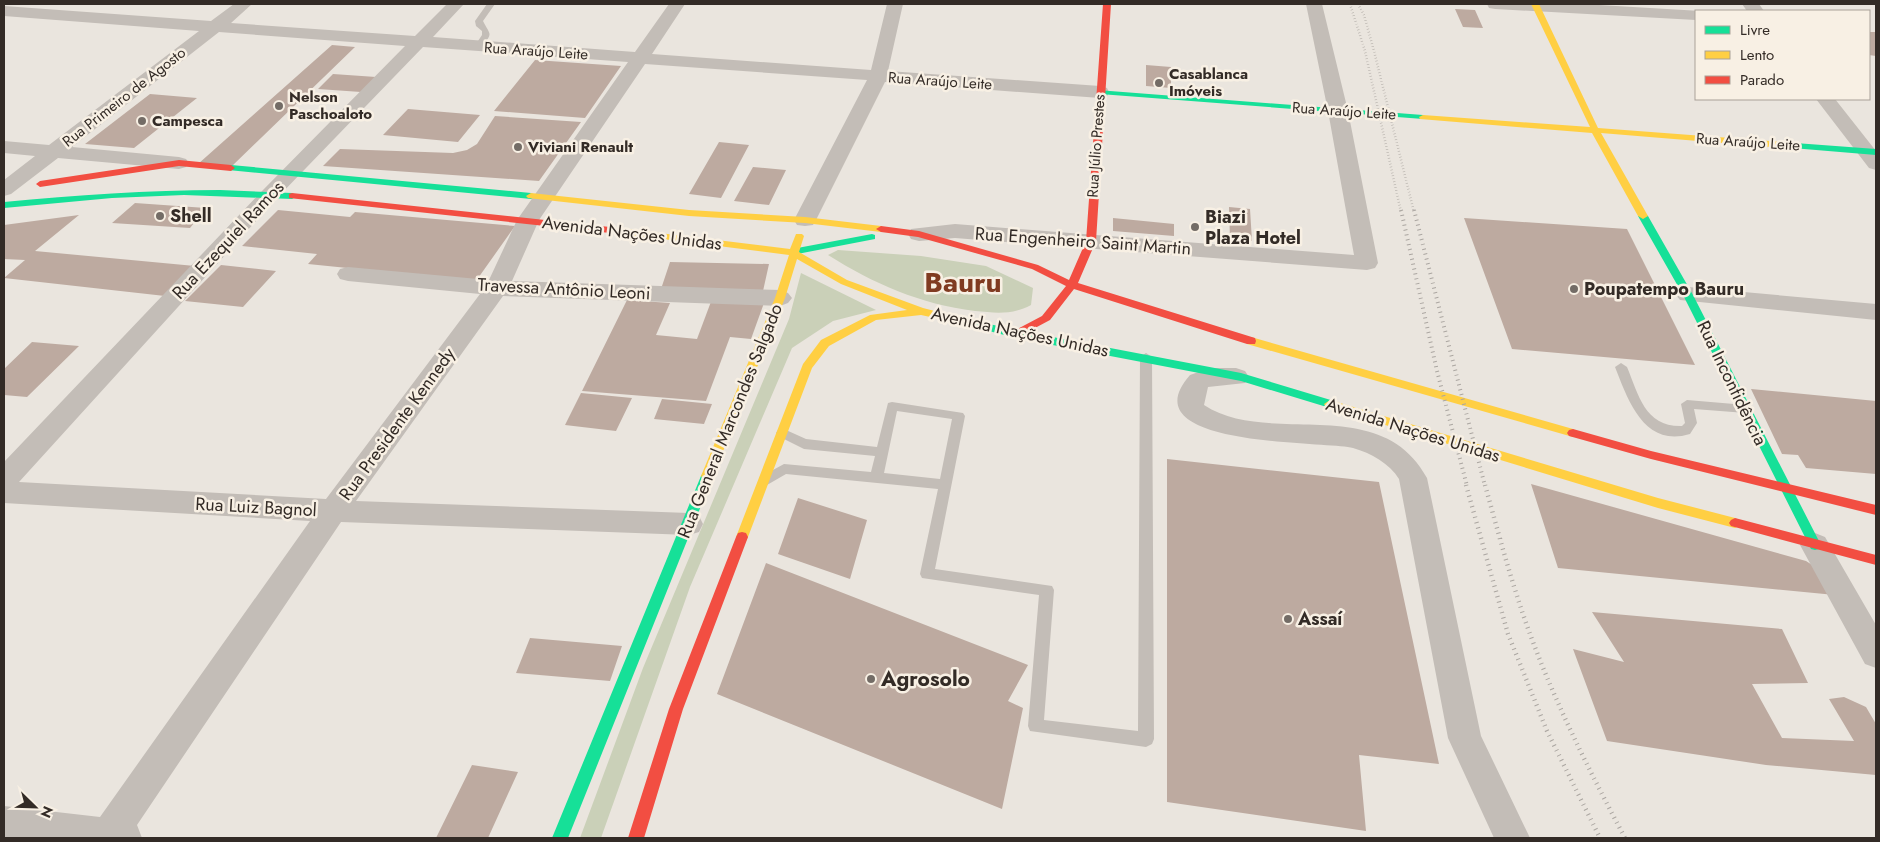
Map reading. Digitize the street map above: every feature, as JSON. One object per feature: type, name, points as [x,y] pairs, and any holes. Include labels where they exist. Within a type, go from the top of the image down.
[{"type":"main road","name":"Rua Júlio Prestes","points":[[1016,334],[1046,318],[1072,286],[1091,240],[1107,4]]},
{"type":"main road","name":"Rua Inconfidência","points":[[1536,5],[1595,130],[1688,295],[1784,488],[1815,545]]},
{"type":"main road","name":"Rua Araújo Leite","points":[[1100,92],[1595,130],[1873,155]]},
{"type":"main road","name":"Avenida Nações Unidas","points":[[4,194],[179,164],[545,197],[689,213],[805,220],[919,234],[1035,267],[1072,286],[1289,353],[1651,455],[1876,510]]},
{"type":"main road","name":"Avenida Nações Unidas","points":[[4,194],[113,194],[183,191],[270,194],[528,220],[792,252],[844,282],[920,312],[1016,334],[1146,357],[1241,377],[1630,495],[1876,560]]},
{"type":"main road","name":"Rua General Marcondes Salgado","points":[[560,838],[780,298],[792,252],[805,220]]},
{"type":"main road","points":[[792,252],[863,237],[919,234]]},
{"type":"main road","points":[[636,838],[676,708],[807,367],[825,343],[874,318],[920,312]]},
{"type":"street","name":"Rua Primeiro de Agosto","points":[[4,194],[54,152],[244,4]]},
{"type":"street","name":"Rua Ezequiel Ramos","points":[[4,480],[270,194],[456,4]]},
{"type":"street","name":"Rua Presidente Kennedy","points":[[114,837],[333,511],[496,288],[528,220],[677,4]]},
{"type":"street","name":"Rua General Marcondes Salgado","points":[[805,220],[878,77],[895,4]]},
{"type":"street","points":[[1314,4],[1338,111]]},
{"type":"street","points":[[1495,4],[1695,16]]},
{"type":"street","name":"Rua Araújo Leite","points":[[12,11],[878,77],[1100,92]]},
{"type":"street","points":[[1826,100],[1873,155]]},
{"type":"street","name":"Rua Engenheiro Saint Martin","points":[[919,234],[955,231],[1091,240],[1367,263],[1338,111]]},
{"type":"street","points":[[4,148],[179,164]]},
{"type":"street","name":"Travessa Antônio Leoni","points":[[348,274],[496,288],[780,298]]},
{"type":"street","points":[[1688,295],[1876,312]]},
{"type":"street","points":[[1188,366],[1183,400],[1188,412],[1198,419],[1228,430],[1351,446],[1370,452],[1390,463],[1400,478],[1456,742],[1502,838]]},
{"type":"street","points":[[1241,377],[1208,377],[1200,379],[1194,387],[1191,404],[1194,410],[1206,418],[1236,427],[1349,437],[1377,446],[1400,460],[1413,478],[1465,738],[1512,838]]},
{"type":"street","name":"Rua Luiz Bagnol","points":[[4,492],[333,511],[689,524]]},
{"type":"street","name":"Rua Inconfidência","points":[[1815,545],[1876,654]]},
{"type":"street","points":[[4,824],[114,837]]},
{"type":"lane","points":[[478,46],[486,35],[486,30],[479,24],[479,21],[491,4]]},
{"type":"lane","points":[[877,477],[892,406],[959,416],[927,574],[1047,590],[1036,726],[1146,738],[1146,357]]},
{"type":"lane","points":[[1621,367],[1642,416],[1654,425],[1672,433],[1686,431],[1691,423],[1687,404],[1746,409]]},
{"type":"lane","points":[[782,433],[804,444],[882,452]]},
{"type":"lane","points":[[763,482],[784,469],[944,484]]},
{"type":"green space","points":[[838,250],[921,256],[986,266],[1033,288],[1031,305],[1010,312],[997,313],[955,308],[916,298],[880,284],[828,255]]},
{"type":"green space","points":[[801,273],[876,310],[833,321],[792,348],[690,587],[601,838],[580,838],[643,668],[789,319]]},
{"type":"building","points":[[1455,9],[1475,10],[1483,28],[1463,27]]},
{"type":"building","points":[[1870,32],[1876,32],[1876,56],[1870,55]]},
{"type":"building","name":"Nelson Paschoaloto","points":[[332,45],[355,47],[232,166],[198,164]]},
{"type":"building","points":[[535,60],[621,66],[585,118],[494,111]]},
{"type":"building","points":[[1146,65],[1171,67],[1171,88],[1146,86]]},
{"type":"building","points":[[333,74],[376,77],[361,92],[318,89]]},
{"type":"building","name":"Campesca","points":[[150,94],[197,98],[134,148],[85,144]]},
{"type":"building","points":[[408,109],[480,115],[458,142],[383,135]]},
{"type":"building","name":"Viviani Renault","points":[[495,116],[581,122],[539,181],[323,166],[340,149],[453,153],[467,150],[477,144]]},
{"type":"building","points":[[719,142],[749,145],[721,198],[689,194]]},
{"type":"building","points":[[753,167],[786,170],[769,205],[734,201]]},
{"type":"building","name":"Shell","points":[[135,203],[206,208],[190,228],[112,223]]},
{"type":"building","points":[[1229,207],[1250,209],[1252,241],[1230,239]]},
{"type":"building","points":[[278,210],[350,217],[355,212],[515,226],[476,281],[308,264],[317,254],[242,246]]},
{"type":"building","points":[[79,215],[35,251],[195,266],[165,296],[4,278],[25,260],[4,259],[4,225]]},
{"type":"building","points":[[1113,218],[1174,224],[1174,236],[1113,231]]},
{"type":"building","name":"Poupatempo Bauru","points":[[1464,218],[1627,229],[1695,365],[1512,349]]},
{"type":"building","points":[[670,262],[769,264],[763,291],[661,289]]},
{"type":"building","points":[[221,265],[276,271],[243,307],[185,301]]},
{"type":"building","points":[[712,299],[764,303],[751,339],[730,337],[706,401],[582,391],[627,300],[670,303],[656,335],[697,339]]},
{"type":"building","points":[[32,342],[79,346],[27,397],[4,395],[4,369]]},
{"type":"building","points":[[1751,389],[1876,401],[1876,474],[1806,468],[1798,455],[1782,454]]},
{"type":"building","points":[[581,393],[632,398],[616,431],[565,425]]},
{"type":"building","points":[[662,399],[712,404],[704,424],[654,419]]},
{"type":"building","name":"Assaí","points":[[1167,459],[1379,482],[1439,764],[1359,755],[1366,831],[1167,802]]},
{"type":"building","points":[[1531,484],[1806,561],[1826,574],[1835,595],[1558,568]]},
{"type":"building","points":[[798,498],[867,520],[850,579],[778,554]]},
{"type":"building","name":"Agrosolo","points":[[766,563],[1028,665],[1008,701],[1023,708],[1002,809],[717,694]]},
{"type":"building","points":[[1592,612],[1782,629],[1808,683],[1752,684],[1782,738],[1854,741],[1829,699],[1844,697],[1866,707],[1876,724],[1876,775],[1766,765],[1607,741],[1573,649],[1624,662]]},
{"type":"building","points":[[530,638],[622,646],[610,681],[516,673]]},
{"type":"building","points":[[472,765],[518,772],[488,838],[436,838]]},
{"type":"railway","points":[[1350,4],[1365,51],[1401,212]]},
{"type":"railway","points":[[1358,4],[1364,15],[1374,51],[1414,212]]},
{"type":"railway","points":[[1401,210],[1437,371],[1467,486]]},
{"type":"railway","points":[[1414,210],[1485,486]]},
{"type":"railway","points":[[1466,485],[1508,634],[1547,731],[1600,838]]},
{"type":"railway","points":[[1485,485],[1517,597],[1540,660],[1574,738],[1625,838]]},
{"type":"traffic: fast","points":[[1100,92],[1423,117]]},
{"type":"traffic: fast","points":[[1795,146],[1876,152]]},
{"type":"traffic: fast","points":[[231,168],[531,196]]},
{"type":"traffic: fast","points":[[4,205],[148,193],[220,192],[292,196]]},
{"type":"traffic: fast","points":[[1643,216],[1688,295],[1815,545]]},
{"type":"traffic: fast","points":[[792,252],[872,237]]},
{"type":"traffic: fast","points":[[958,320],[1016,334],[1241,377],[1330,404]]},
{"type":"traffic: fast","points":[[560,838],[707,476]]},
{"type":"traffic: slow","points":[[1535,4],[1595,130],[1643,216]]},
{"type":"traffic: slow","points":[[1423,117],[1795,146]]},
{"type":"traffic: slow","points":[[531,196],[689,213],[805,220],[881,229]]},
{"type":"traffic: slow","points":[[610,230],[792,252],[844,282],[920,311],[958,320]]},
{"type":"traffic: slow","points":[[707,476],[780,298],[799,236]]},
{"type":"traffic: slow","points":[[742,537],[807,367],[825,343],[874,317],[918,312]]},
{"type":"traffic: slow","points":[[1251,341],[1573,433]]},
{"type":"traffic: slow","points":[[1330,404],[1658,503],[1735,523]]},
{"type":"traffic: jam","points":[[1016,334],[1046,318],[1072,285],[1091,241],[1107,4]]},
{"type":"traffic: jam","points":[[40,184],[179,163],[231,168]]},
{"type":"traffic: jam","points":[[292,196],[610,230]]},
{"type":"traffic: jam","points":[[881,229],[919,234],[1035,267],[1072,285],[1251,341]]},
{"type":"traffic: jam","points":[[1573,433],[1651,455],[1876,510]]},
{"type":"traffic: jam","points":[[1735,523],[1876,560]]},
{"type":"traffic: jam","points":[[636,838],[676,709],[742,537]]},
{"type":"place","name":"Casablanca Imóveis","points":[[1159,83]]},
{"type":"place","name":"Nelson Paschoaloto","points":[[279,106]]},
{"type":"place","name":"Campesca","points":[[142,121]]},
{"type":"place","name":"Viviani Renault","points":[[518,147]]},
{"type":"place","name":"Shell","points":[[160,216]]},
{"type":"place","name":"Biazi Plaza Hotel","points":[[1195,227]]},
{"type":"place","name":"Poupatempo Bauru","points":[[1574,289]]},
{"type":"place","name":"Assaí","points":[[1288,619]]},
{"type":"place","name":"Agrosolo","points":[[871,679]]},
{"type":"district","name":"Bauru","points":[[963,282]]}]
